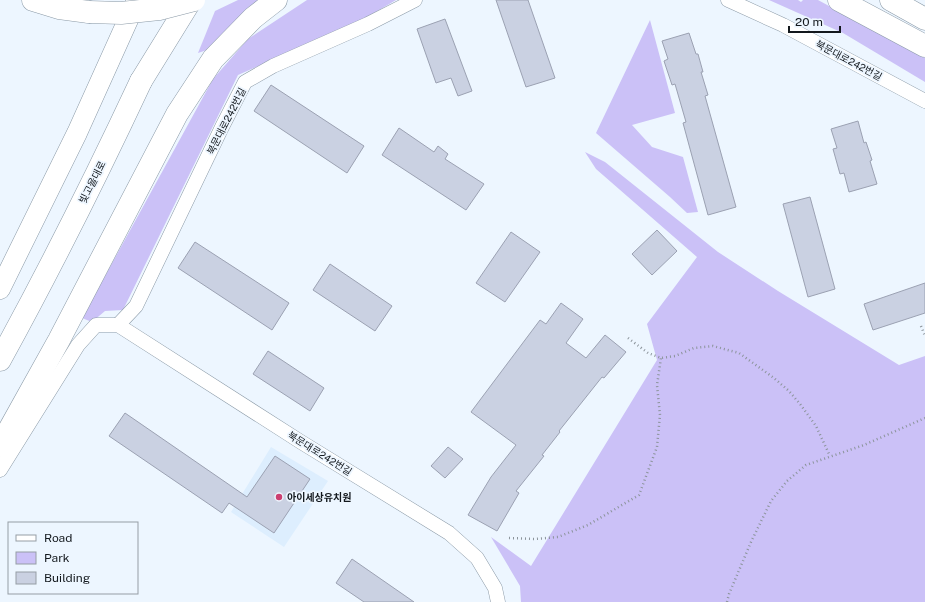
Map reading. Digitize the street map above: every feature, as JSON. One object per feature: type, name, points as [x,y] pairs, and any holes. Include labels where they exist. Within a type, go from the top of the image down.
[{"type":"highway","points":[[33,0],[59,8],[89,12],[128,12],[158,9],[194,0]]},
{"type":"highway","points":[[141,81],[191,0]]},
{"type":"highway","points":[[0,446],[59,340],[177,114],[213,59],[253,18],[276,0]]},
{"type":"highway","points":[[839,0],[925,46]]},
{"type":"highway","points":[[891,0],[925,19]]},
{"type":"highway","points":[[920,0],[925,2]]},
{"type":"highway","name":"빛고을대로","points":[[0,360],[29,308],[107,154],[141,81]]},
{"type":"main road","points":[[0,289],[77,133],[137,0]]},
{"type":"main road","name":"빛고을대로","points":[[141,81],[175,0]]},
{"type":"street","name":"북문대로242번길","points":[[415,0],[368,24],[273,66],[245,82],[136,306],[118,324],[294,437],[450,533],[477,558],[495,588],[498,602]]},
{"type":"street","name":"북문대로242번길","points":[[728,0],[783,25],[925,101]]},
{"type":"street","points":[[0,470],[78,345],[96,325],[118,324]]},
{"type":"path","points":[[921,326],[925,336]]},
{"type":"path","points":[[628,338],[648,353],[661,358],[674,356],[694,348],[713,346],[739,353],[774,378],[789,391],[816,426],[830,456]]},
{"type":"path","points":[[509,538],[558,537],[588,525],[639,495],[657,448],[660,416],[657,385],[661,358]]},
{"type":"path","points":[[727,602],[750,542],[771,501],[787,481],[806,465],[864,445],[925,418]]},
{"type":"shaded area","name":"아이세상유치원","points":[[271,447],[328,481],[284,547],[231,512]]},
{"type":"green space","points":[[238,0],[258,0],[213,48],[198,53],[215,11]]},
{"type":"green space","points":[[307,0],[396,0],[364,19],[238,75],[123,310],[105,311],[92,322],[82,318],[213,79],[248,39]]},
{"type":"green space","points":[[769,0],[798,0],[801,2],[803,0],[818,0],[925,58],[925,82],[843,33]]},
{"type":"green space","points":[[650,20],[675,113],[632,125],[652,147],[683,157],[698,212],[687,213],[596,133]]},
{"type":"green space","points":[[585,152],[605,162],[718,252],[778,291],[899,365],[925,356],[925,602],[521,602],[520,586],[491,537],[531,566],[657,360],[647,324],[697,257],[596,169]]},
{"type":"building","points":[[496,0],[528,0],[555,78],[526,87]]},
{"type":"building","points":[[445,19],[472,91],[458,96],[451,78],[436,83],[417,29]]},
{"type":"building","points":[[689,33],[696,54],[698,54],[703,72],[701,72],[708,95],[705,96],[736,207],[708,215],[683,123],[686,122],[675,84],[672,85],[664,61],[668,59],[662,41]]},
{"type":"building","points":[[271,85],[364,146],[347,173],[254,111]]},
{"type":"building","points":[[858,121],[864,143],[866,142],[872,160],[870,161],[877,184],[849,192],[844,173],[840,174],[833,149],[837,148],[831,129]]},
{"type":"building","points":[[399,128],[434,152],[438,146],[448,154],[445,159],[484,184],[466,210],[382,155]]},
{"type":"building","points":[[810,197],[835,289],[808,297],[783,204]]},
{"type":"building","points":[[657,230],[677,251],[652,275],[632,254]]},
{"type":"building","points":[[511,232],[540,252],[505,302],[476,283]]},
{"type":"building","points":[[195,242],[289,303],[272,330],[178,268]]},
{"type":"building","points":[[330,264],[392,306],[375,331],[313,290]]},
{"type":"building","points":[[925,283],[925,313],[873,330],[864,304]]},
{"type":"building","points":[[561,303],[583,319],[566,343],[586,358],[605,335],[626,352],[604,378],[602,377],[559,431],[560,432],[542,455],[544,456],[516,491],[519,493],[497,531],[468,515],[491,477],[516,445],[471,412],[540,320],[546,324]]},
{"type":"building","points":[[268,351],[324,388],[310,411],[253,374]]},
{"type":"building","points":[[125,413],[247,497],[275,456],[310,479],[274,533],[229,503],[222,513],[109,436]]},
{"type":"building","points":[[448,447],[463,459],[445,478],[431,466]]},
{"type":"building","points":[[352,559],[414,602],[364,602],[336,583]]},
{"type":"place","name":"아이세상유치원","points":[[279,497]]}]
